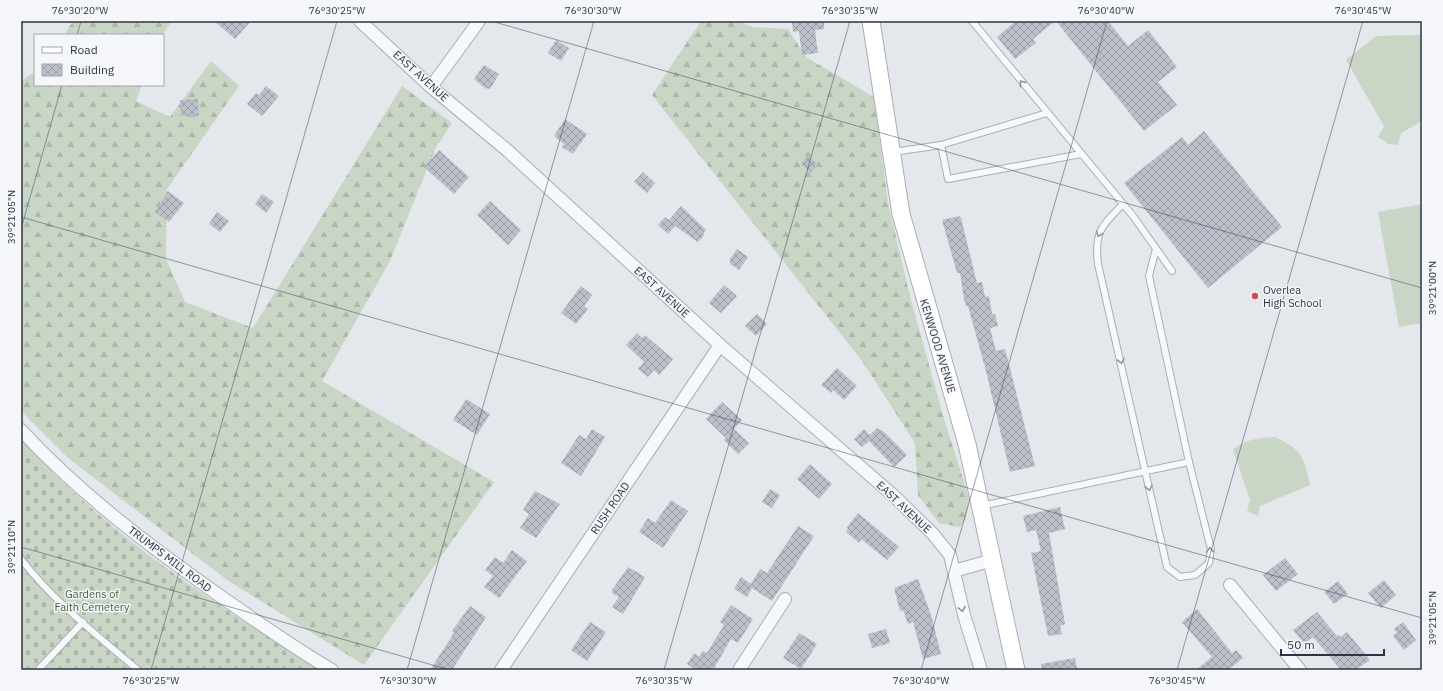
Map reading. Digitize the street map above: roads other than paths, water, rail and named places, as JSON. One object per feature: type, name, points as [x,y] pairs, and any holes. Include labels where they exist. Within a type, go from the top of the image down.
[{"type":"main road","name":"KENWOOD AVENUE","points":[[871,21],[890,152],[901,214],[967,444],[1016,670]]},
{"type":"street","name":"EAST AVENUE","points":[[360,21],[431,87],[508,151],[720,345],[894,496],[937,539],[950,555],[964,615],[981,670]]},
{"type":"street","points":[[431,87],[479,21]]},
{"type":"street","name":"RUSH ROAD","points":[[501,670],[720,345]]},
{"type":"street","name":"TRUMPS MILL ROAD","points":[[21,430],[116,518],[202,584],[296,649],[332,670]]},
{"type":"street","points":[[954,570],[993,560]]},
{"type":"street","points":[[1230,584],[1300,670]]},
{"type":"street","points":[[739,670],[785,599]]},
{"type":"lane","points":[[972,21],[1123,204],[1172,271]]},
{"type":"lane","points":[[890,152],[941,145],[1047,113]]},
{"type":"lane","points":[[941,145],[948,179],[1081,154]]},
{"type":"lane","points":[[1123,204],[1101,230],[1097,239],[1096,249],[1167,567],[1180,577],[1195,575],[1209,563],[1211,549],[1189,462],[1149,276],[1156,249]]},
{"type":"lane","points":[[981,506],[1189,462]]},
{"type":"lane","points":[[21,559],[30,571],[83,622],[138,670]]},
{"type":"lane","points":[[38,670],[83,622]]},
{"type":"place","name":"Overlea High School","points":[[1255,296]]},
{"type":"park label","name":"Gardens of Faith Cemetery","points":[[92,600]]}]
